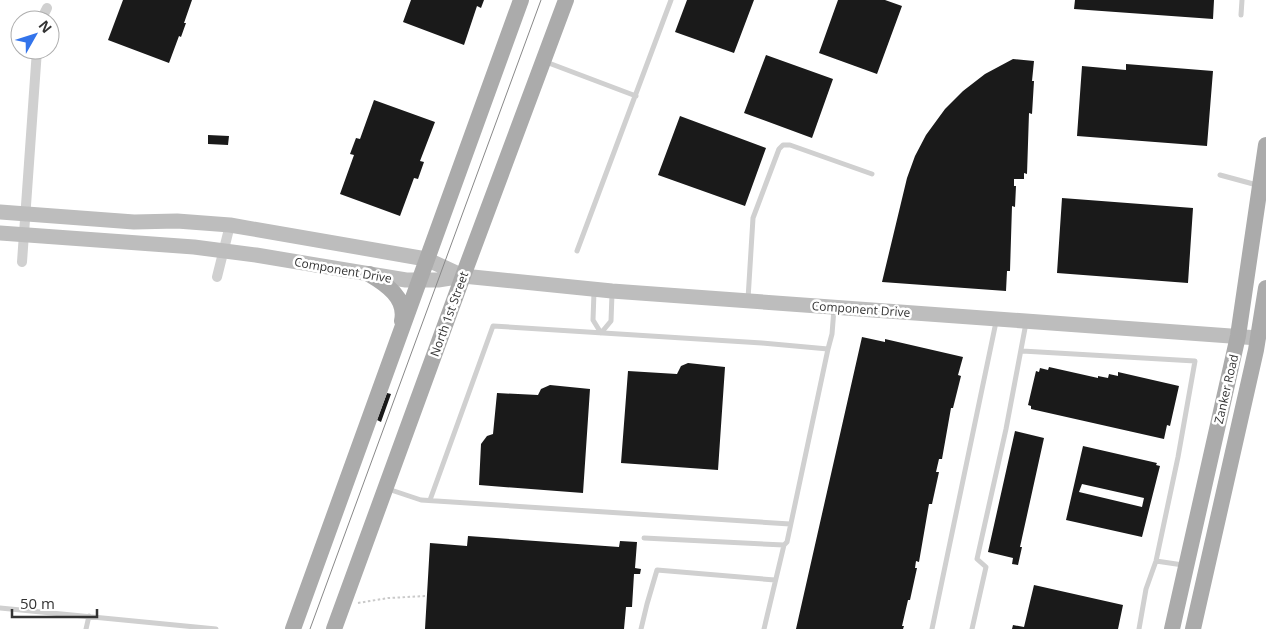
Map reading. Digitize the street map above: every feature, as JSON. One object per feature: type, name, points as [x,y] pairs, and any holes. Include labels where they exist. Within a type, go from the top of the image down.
[{"type":"main road","points":[[293,629],[521,0]]},
{"type":"main road","name":"North 1st Street","points":[[334,629],[566,0]]},
{"type":"main road","name":"Zanker Road","points":[[1172,629],[1238,336],[1266,146]]},
{"type":"main road","name":"Component Drive","points":[[0,212],[134,222],[177,221],[230,225],[426,259],[463,276]]},
{"type":"main road","name":"Component Drive","points":[[0,233],[223,250],[419,281],[463,276],[612,291],[1258,338]]},
{"type":"main road","points":[[369,274],[386,284],[400,303],[404,312],[398,339]]},
{"type":"main road","name":"Zanker Road","points":[[1193,629],[1258,338],[1266,288]]},
{"type":"street","points":[[22,262],[36,60]]},
{"type":"street","points":[[217,277],[230,225]]},
{"type":"lane","points":[[576,251],[671,0]]},
{"type":"lane","points":[[1241,15],[1242,0]]},
{"type":"lane","points":[[543,62],[636,96]]},
{"type":"lane","points":[[748,300],[753,218],[779,149],[783,145],[790,145],[872,174]]},
{"type":"lane","points":[[1220,175],[1260,186]]},
{"type":"lane","points":[[594,289],[593,320],[602,334]]},
{"type":"lane","points":[[602,334],[611,321],[612,291]]},
{"type":"lane","points":[[764,629],[784,545],[787,542],[832,334],[834,307]]},
{"type":"lane","points":[[932,629],[997,319]]},
{"type":"lane","points":[[972,629],[986,566],[977,559],[1027,321]]},
{"type":"lane","points":[[430,500],[493,326],[828,349]]},
{"type":"lane","points":[[1022,351],[1195,361],[1178,457],[1156,560],[1146,588],[1139,629]]},
{"type":"lane","points":[[385,488],[421,500],[790,524]]},
{"type":"lane","points":[[644,538],[784,545]]},
{"type":"lane","points":[[1156,560],[1186,566]]},
{"type":"lane","points":[[642,629],[657,570],[775,580]]},
{"type":"lane","points":[[0,608],[89,616],[177,627],[216,629]]},
{"type":"lane","points":[[86,629],[89,616]]},
{"type":"path","points":[[356,603],[388,598],[427,596]]},
{"type":"building","points":[[123,0],[192,0],[181,37],[179,36],[169,63],[108,40]]},
{"type":"building","points":[[411,0],[484,0],[481,8],[477,6],[464,45],[403,22]]},
{"type":"building","points":[[687,0],[754,0],[734,53],[675,32]]},
{"type":"building","points":[[838,0],[885,0],[902,6],[877,74],[819,53]]},
{"type":"building","points":[[1075,0],[1214,0],[1213,19],[1074,9]]},
{"type":"building","points":[[766,55],[833,79],[812,138],[744,113]]},
{"type":"building","points":[[1013,59],[1034,61],[1032,81],[1034,81],[1032,114],[1029,113],[1027,174],[1024,173],[1024,179],[1014,179],[1014,186],[1016,186],[1015,207],[1012,206],[1010,271],[1007,271],[1006,291],[882,282],[907,178],[915,156],[926,135],[945,109],[963,91],[985,74]]},
{"type":"building","points":[[1126,64],[1213,71],[1207,146],[1077,136],[1082,66],[1126,70]]},
{"type":"building","points":[[374,100],[435,122],[420,161],[424,162],[418,179],[414,178],[400,216],[340,194],[354,155],[350,154],[356,138],[360,139]]},
{"type":"building","points":[[680,116],[766,148],[745,206],[658,175]]},
{"type":"building","points":[[208,135],[229,136],[228,145],[208,144]]},
{"type":"building","points":[[1062,198],[1193,208],[1188,283],[1057,273]]},
{"type":"building","points":[[862,337],[885,342],[885,339],[963,357],[958,375],[961,376],[953,408],[951,408],[942,459],[939,459],[936,472],[939,472],[932,504],[929,504],[919,562],[916,561],[915,568],[917,568],[902,626],[904,626],[903,629],[796,629]]},
{"type":"building","points":[[688,363],[725,367],[718,470],[621,463],[628,371],[677,374],[681,366]]},
{"type":"building","points":[[1049,367],[1098,378],[1098,376],[1108,378],[1109,374],[1118,376],[1118,372],[1179,386],[1170,426],[1167,425],[1164,439],[1031,409],[1031,406],[1028,405],[1036,371],[1039,372],[1040,368],[1048,370]]},
{"type":"building","points":[[550,385],[590,389],[583,493],[479,485],[481,444],[487,436],[493,434],[497,393],[538,395],[541,389]]},
{"type":"building","points":[[387,393],[391,394],[381,422],[377,420]]},
{"type":"building","points":[[1015,431],[1044,438],[1020,547],[1022,547],[1018,565],[1012,564],[1013,558],[988,552]]},
{"type":"building","points":[[1083,446],[1157,463],[1156,465],[1160,466],[1142,537],[1066,520]],"holes":[[[1082,484],[1144,498],[1142,507],[1079,492]]]},
{"type":"building","points":[[468,536],[619,547],[620,541],[637,542],[635,568],[641,569],[640,574],[634,574],[632,607],[626,607],[624,629],[425,629],[430,543],[467,546]]},
{"type":"building","points":[[1034,585],[1123,605],[1118,629],[1012,629],[1013,625],[1024,627]]},
{"type":"tram line","points":[[310,629],[541,0]]}]
